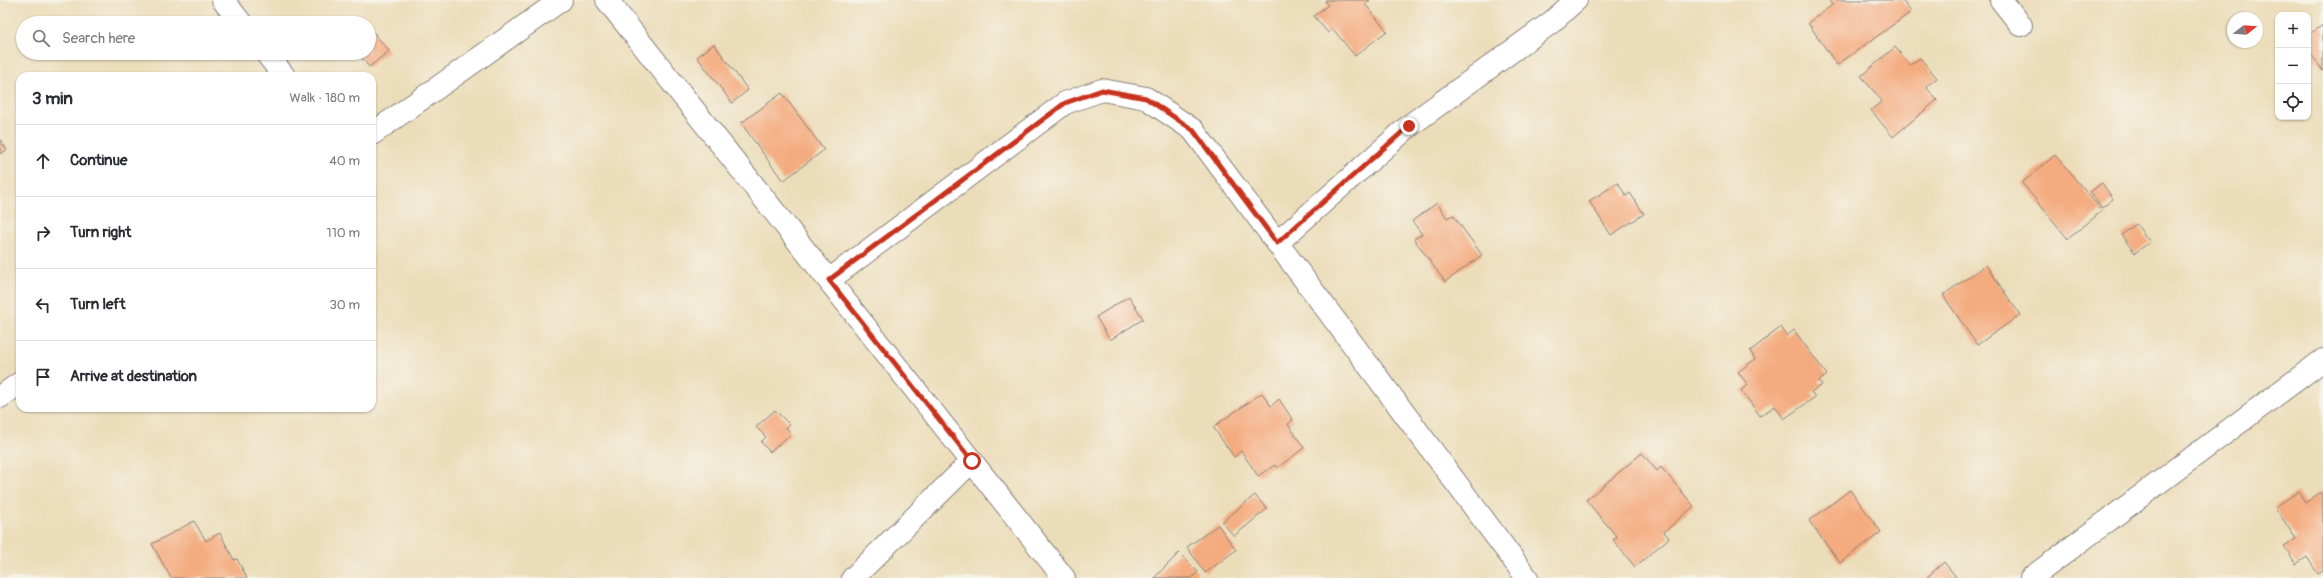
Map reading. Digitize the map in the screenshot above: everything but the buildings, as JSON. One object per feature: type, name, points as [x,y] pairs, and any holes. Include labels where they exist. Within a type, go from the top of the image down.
[{"type":"street","points":[[223,0],[236,16]]},
{"type":"street","points":[[376,131],[562,0]]},
{"type":"street","points":[[607,0],[1064,578]]},
{"type":"street","points":[[1277,243],[1409,126],[1553,21],[1576,0]]},
{"type":"street","points":[[2001,0],[2021,25]]},
{"type":"street","points":[[271,60],[281,72]]},
{"type":"street","points":[[829,280],[1065,103],[1102,90],[1146,98],[1193,130],[1527,578]]},
{"type":"street","points":[[2031,578],[2323,360]]},
{"type":"street","points":[[0,397],[16,386]]},
{"type":"street","points":[[853,578],[972,461]]},
{"type":"route","points":[[972,461],[829,280],[1065,103],[1102,90],[1146,98],[1193,130],[1277,243],[1409,126]]}]
